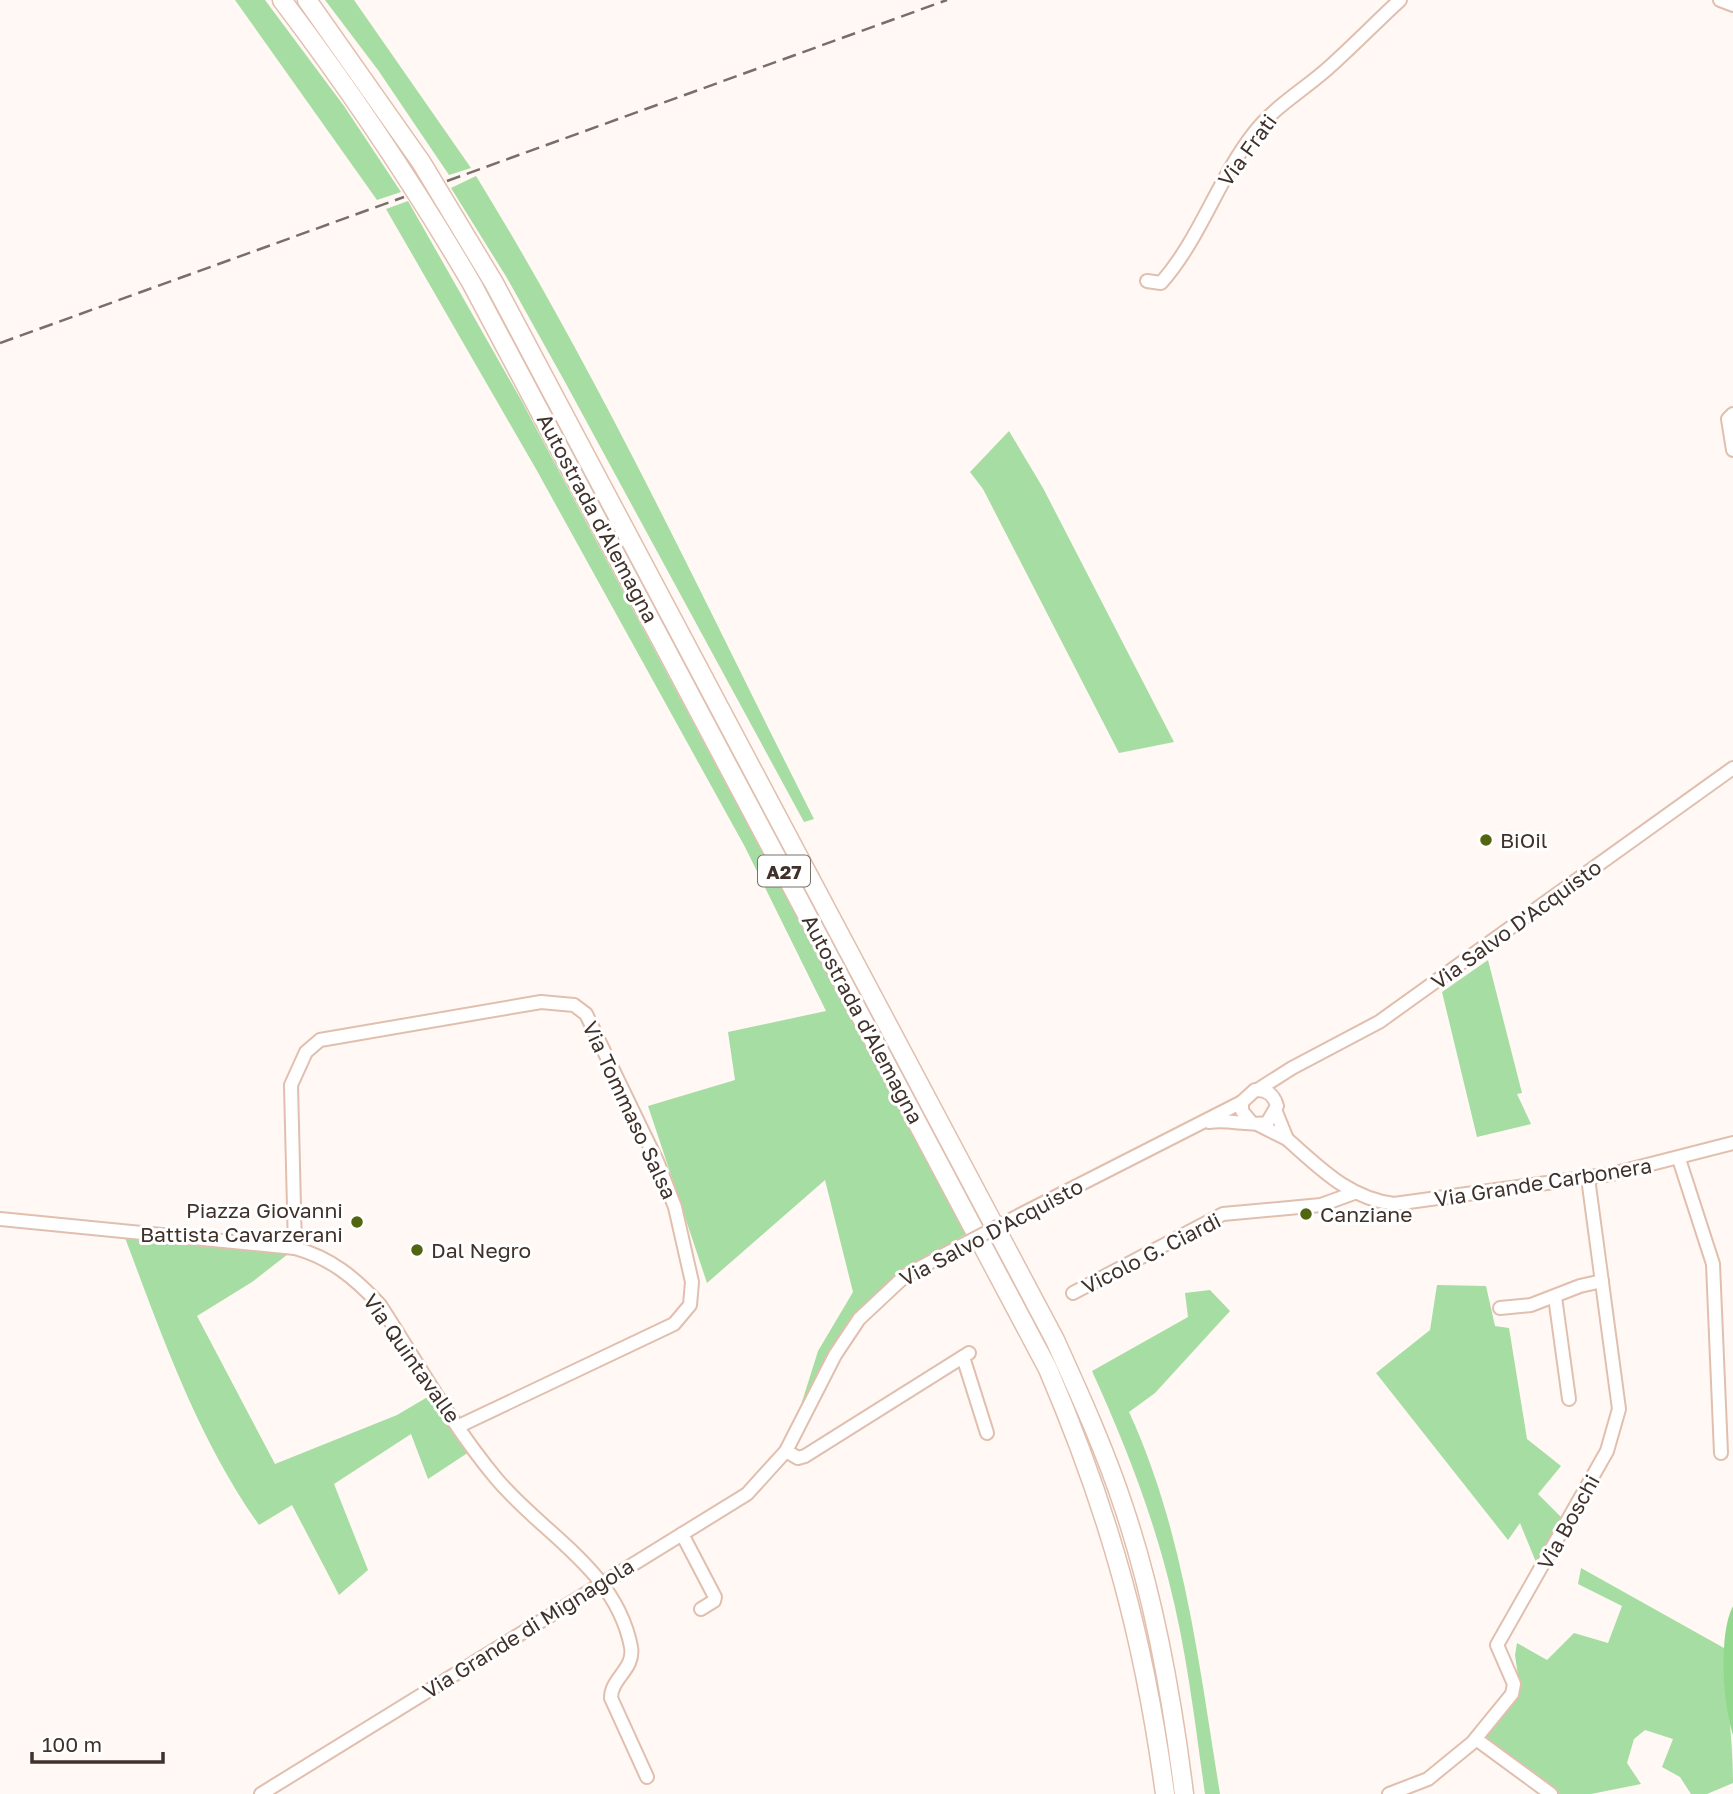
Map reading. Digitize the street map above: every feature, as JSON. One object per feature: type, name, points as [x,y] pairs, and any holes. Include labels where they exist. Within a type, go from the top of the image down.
[{"type":"highway","name":"Autostrada d'Alemagna","points":[[282,0],[334,68],[402,169],[472,284],[1048,1369],[1098,1492],[1128,1592],[1151,1700],[1165,1794]]},
{"type":"highway","name":"Autostrada d'Alemagna","points":[[307,0],[421,162],[500,294],[1055,1340],[1104,1452],[1137,1550],[1165,1670],[1184,1794]]},
{"type":"street","name":"Via Frati","points":[[1147,281],[1161,283],[1174,269],[1218,189],[1254,133],[1284,102],[1325,71],[1400,0]]},
{"type":"street","points":[[1720,0],[1733,5]]},
{"type":"street","points":[[1733,414],[1728,419],[1733,450]]},
{"type":"street","name":"Via Salvo D'Acquisto","points":[[786,1451],[835,1355],[859,1319],[906,1275],[1242,1102],[1247,1094],[1379,1022],[1733,768]]},
{"type":"street","name":"Via Tommaso Salsa","points":[[295,1248],[291,1085],[306,1052],[320,1040],[541,1002],[575,1005],[586,1014],[615,1071],[675,1207],[692,1282],[690,1305],[674,1324],[459,1426]]},
{"type":"street","points":[[1242,1102],[1241,1111],[1255,1124],[1268,1123],[1276,1107],[1279,1084],[1292,1068]]},
{"type":"street","points":[[1259,1089],[1272,1096],[1276,1107]]},
{"type":"street","name":"Via Grande Carbonera","points":[[1276,1107],[1287,1139]]},
{"type":"street","name":"Via Salvo D'Acquisto","points":[[1192,1126],[1222,1120],[1255,1124]]},
{"type":"street","name":"Via Grande Carbonera","points":[[1255,1124],[1287,1139],[1354,1193],[1394,1204],[1588,1178],[1679,1159],[1733,1143]]},
{"type":"street","points":[[1679,1159],[1713,1264],[1721,1452]]},
{"type":"street","name":"Via Boschi","points":[[1389,1794],[1428,1779],[1476,1739],[1513,1694],[1514,1684],[1497,1645],[1607,1451],[1619,1409],[1588,1178]]},
{"type":"street","name":"Vicolo G. Ciardi","points":[[1073,1293],[1223,1214],[1321,1205],[1354,1193]]},
{"type":"street","name":"Via Quintavalle","points":[[0,1219],[295,1248],[315,1254],[341,1268],[380,1305],[459,1426],[516,1501],[602,1581],[623,1614],[632,1650],[630,1662],[611,1685],[611,1698],[647,1777]]},
{"type":"street","points":[[1500,1308],[1531,1305],[1580,1286],[1602,1281]]},
{"type":"street","points":[[1555,1297],[1569,1399]]},
{"type":"street","points":[[786,1451],[798,1458],[805,1455],[966,1355],[987,1433]]},
{"type":"street","name":"Via Grande di Mignagola","points":[[261,1794],[602,1581],[747,1494],[786,1451]]},
{"type":"street","points":[[682,1534],[715,1597],[714,1601],[701,1609]]},
{"type":"street","points":[[1476,1739],[1551,1794]]},
{"type":"green space","points":[[235,0],[265,0],[344,106],[401,192],[377,200]]},
{"type":"green space","points":[[325,0],[354,0],[471,168],[449,175],[378,70]]},
{"type":"green space","points":[[476,176],[523,254],[610,413],[814,819],[804,822],[565,382],[507,278],[451,188]]},
{"type":"green space","points":[[408,201],[520,398],[966,1234],[899,1273],[854,1318],[790,1440],[818,1351],[853,1292],[825,1180],[707,1283],[648,1106],[735,1080],[728,1032],[826,1011],[745,847],[536,469],[386,209]]},
{"type":"green space","points":[[1009,431],[1043,488],[1174,742],[1119,753],[983,489],[970,472]]},
{"type":"green space","points":[[1488,960],[1522,1093],[1517,1094],[1531,1124],[1477,1137],[1442,992]]},
{"type":"green space","points":[[124,1235],[288,1254],[252,1282],[197,1316],[275,1464],[397,1415],[431,1395],[469,1452],[428,1479],[411,1434],[334,1484],[368,1570],[339,1595],[292,1505],[259,1525],[237,1491],[182,1385]]},
{"type":"green space","points":[[1437,1285],[1486,1286],[1495,1326],[1509,1328],[1527,1439],[1561,1466],[1538,1494],[1566,1522],[1540,1572],[1520,1523],[1508,1540],[1376,1373],[1430,1330]]},
{"type":"green space","points":[[1210,1290],[1230,1311],[1155,1393],[1129,1412],[1148,1457],[1176,1551],[1196,1648],[1220,1794],[1205,1794],[1186,1661],[1169,1582],[1135,1475],[1092,1371],[1188,1317],[1185,1293]]},
{"type":"green space","points":[[1581,1568],[1724,1648],[1733,1783],[1707,1794],[1691,1794],[1680,1777],[1662,1767],[1673,1739],[1645,1730],[1634,1739],[1627,1763],[1641,1784],[1591,1794],[1555,1794],[1480,1740],[1509,1709],[1520,1690],[1515,1655],[1517,1643],[1547,1660],[1574,1633],[1608,1643],[1622,1606],[1578,1584]]},
{"type":"green space","points":[[1733,1606],[1733,1735],[1725,1688],[1724,1651],[1728,1618]]},
{"type":"railway","points":[[447,181],[947,0]]},
{"type":"railway","points":[[0,343],[404,197]]},
{"type":"place","name":"BiOil","points":[[1486,840]]},
{"type":"place","name":"Canziane","points":[[1306,1214]]},
{"type":"place","name":"Piazza Giovanni Battista Cavarzerani","points":[[357,1222]]},
{"type":"place","name":"Dal Negro","points":[[417,1250]]}]
